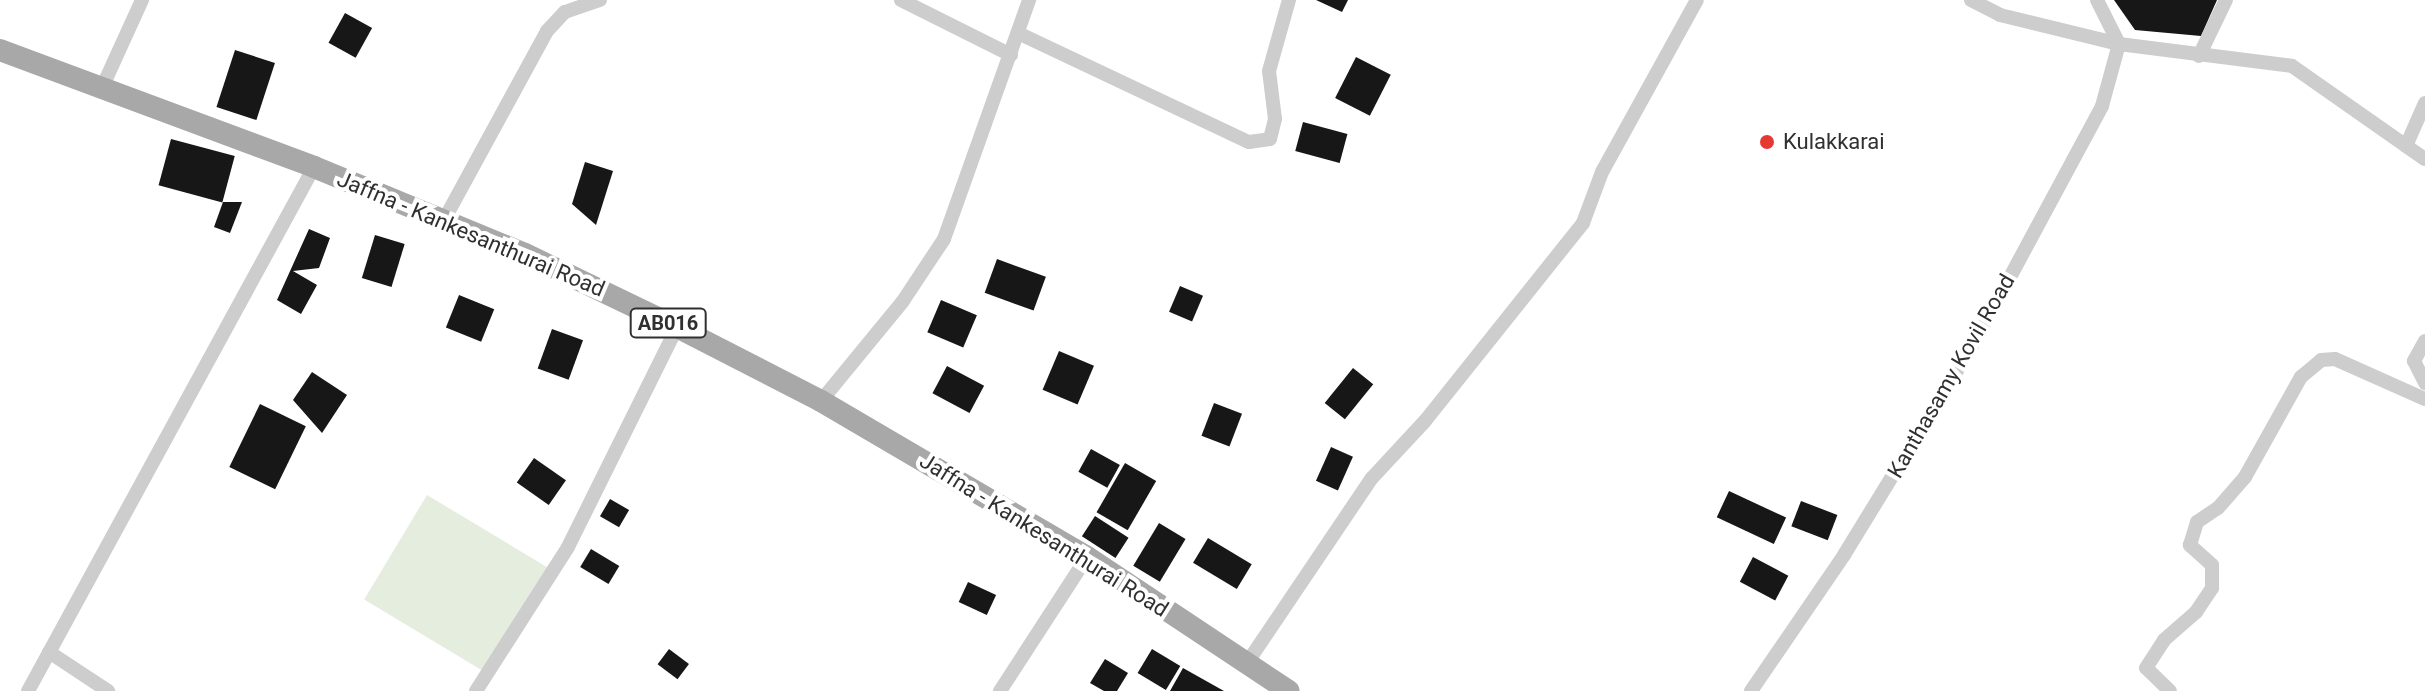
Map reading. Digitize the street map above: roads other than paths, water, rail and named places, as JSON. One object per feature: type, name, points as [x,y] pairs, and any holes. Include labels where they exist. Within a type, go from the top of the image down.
[{"type":"main road","name":"Jaffna - Kankesanthurai Road","points":[[0,50],[314,167],[444,220],[677,327],[821,401],[1087,557],[1289,691]]},
{"type":"street","points":[[101,90],[142,0]]},
{"type":"street","points":[[444,220],[547,31],[565,12],[600,0]]},
{"type":"street","points":[[901,0],[1011,55]]},
{"type":"street","points":[[821,401],[903,301],[944,239],[1029,0]]},
{"type":"street","points":[[1018,33],[1249,142],[1270,139],[1275,119],[1269,71],[1289,0]]},
{"type":"street","points":[[1247,663],[1372,478],[1425,421],[1583,223],[1602,172],[1697,0]]},
{"type":"street","points":[[1971,0],[2000,15],[2119,44],[2292,66],[2425,159]]},
{"type":"street","points":[[2097,0],[2119,44]]},
{"type":"street","points":[[2199,56],[2226,0]]},
{"type":"street","name":"Kanthasamy Kovil Road","points":[[1751,691],[1844,555],[1981,331],[2102,106],[2119,44]]},
{"type":"street","points":[[2406,146],[2425,103]]},
{"type":"street","points":[[28,691],[314,167]]},
{"type":"street","points":[[476,691],[568,547],[677,327]]},
{"type":"street","points":[[2425,341],[2414,361],[2425,383]]},
{"type":"street","points":[[2170,691],[2146,668],[2164,640],[2196,612],[2212,588],[2212,565],[2190,545],[2197,522],[2218,508],[2245,477],[2301,377],[2321,360],[2335,359],[2425,399]]},
{"type":"street","points":[[1000,691],[1087,557]]},
{"type":"street","points":[[49,652],[108,691]]},
{"type":"place","name":"Kulakkarai","points":[[1767,142]]}]
